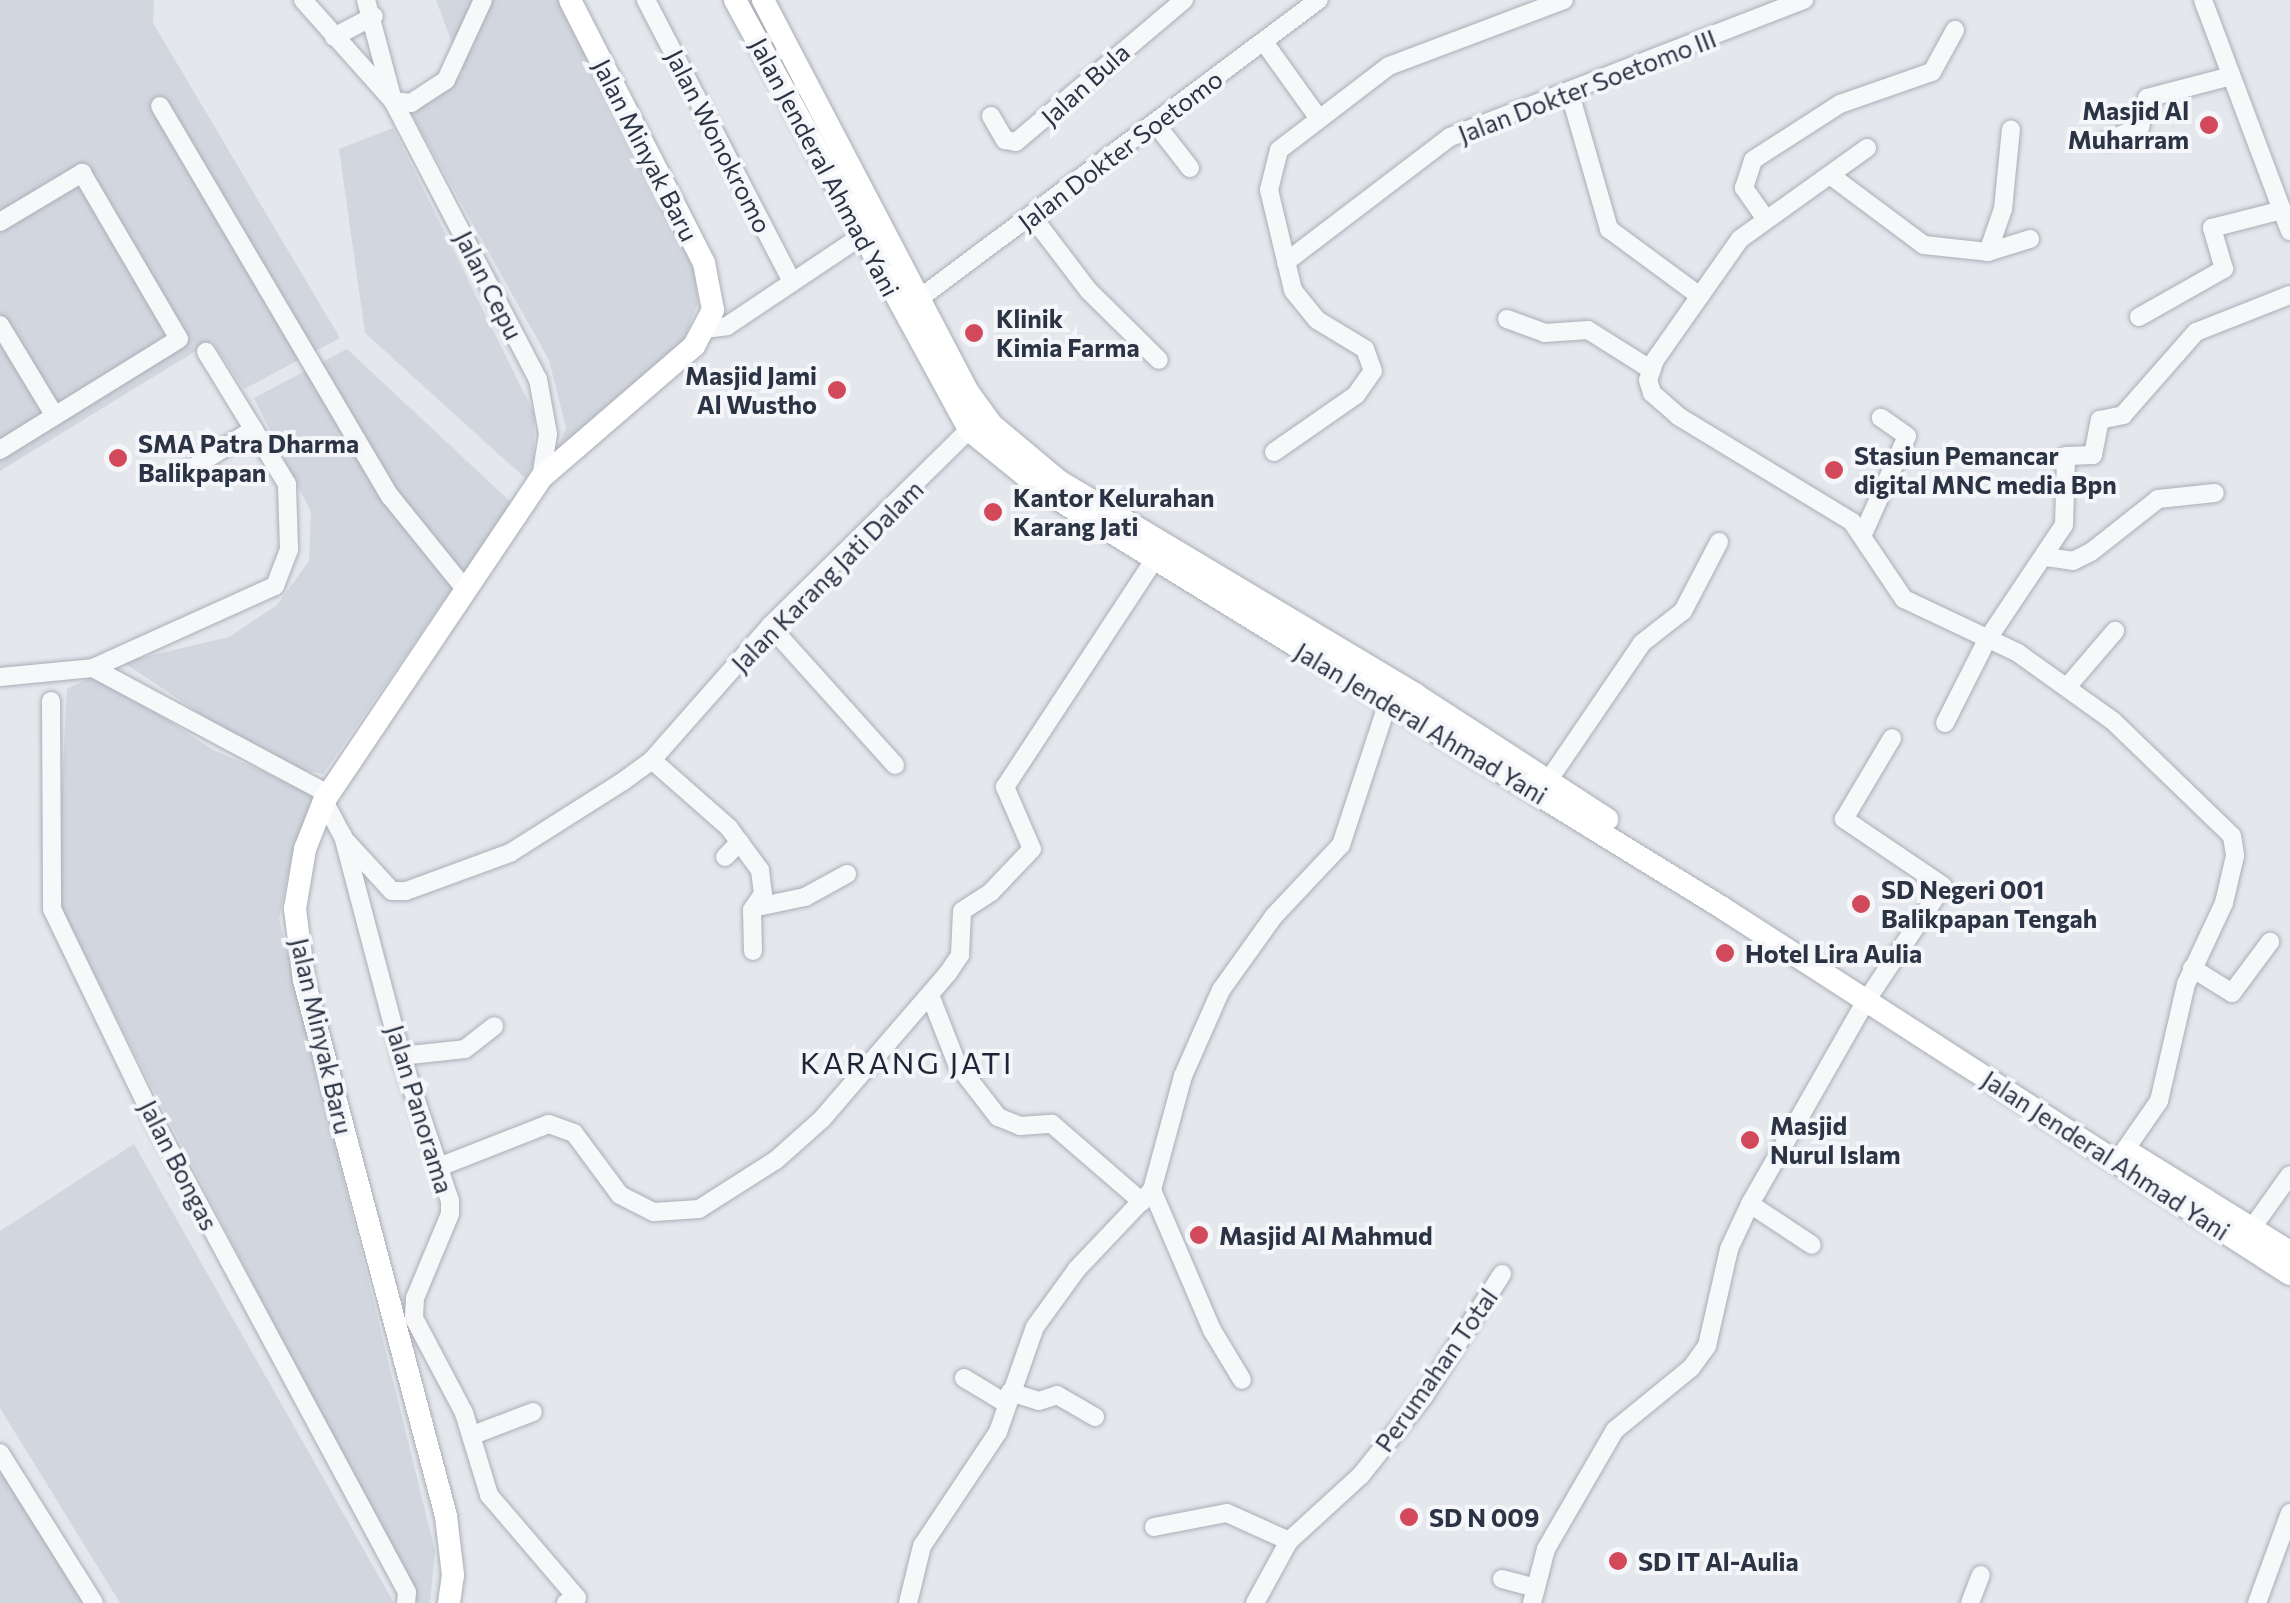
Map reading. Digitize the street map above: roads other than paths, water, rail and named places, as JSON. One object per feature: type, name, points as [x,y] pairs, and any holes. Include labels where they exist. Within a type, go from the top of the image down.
[{"type":"main road","name":"Jalan Minyak Baru","points":[[449,1603],[453,1574],[446,1516],[297,938],[298,885],[326,797],[541,478],[686,351],[704,328],[714,302],[704,264],[570,0]]},
{"type":"main road","name":"Jalan Jenderal Ahmad Yani","points":[[735,0],[969,430],[1043,490],[2290,1252]]},
{"type":"main road","name":"Jalan Jenderal Ahmad Yani","points":[[762,0],[992,425],[1058,481],[1548,781],[2290,1274]]},
{"type":"main road","name":"Jalan Minyak Baru","points":[[686,351],[714,302]]},
{"type":"street","name":"Jalan Cepu","points":[[303,0],[393,101]]},
{"type":"street","points":[[393,101],[411,102],[446,80],[483,0]]},
{"type":"street","name":"Jalan Wonokromo","points":[[646,0],[792,282]]},
{"type":"street","name":"Jalan Bula","points":[[991,116],[1005,140],[1016,142],[1184,0]]},
{"type":"street","name":"Jalan Dokter Soetomo","points":[[920,298],[1319,0]]},
{"type":"street","points":[[1274,452],[1356,395],[1373,371],[1365,349],[1299,300],[1286,262],[1270,176],[1279,150],[1317,116],[1389,66],[1564,0]]},
{"type":"street","name":"Jalan Dokter Soetomo III","points":[[1286,262],[1450,136],[1570,94],[1804,0]]},
{"type":"street","points":[[2203,0],[2290,231]]},
{"type":"street","points":[[334,38],[370,8]]},
{"type":"street","name":"Jalan Cepu","points":[[370,8],[393,101],[538,379],[548,434],[541,478]]},
{"type":"street","points":[[1765,218],[1744,188],[1753,160],[1840,104],[1932,72],[1955,30]]},
{"type":"street","points":[[1264,42],[1317,116]]},
{"type":"street","points":[[2107,141],[2140,127],[2146,98],[2231,76]]},
{"type":"street","points":[[1570,94],[1614,237],[1700,296]]},
{"type":"street","points":[[160,106],[390,496],[464,589]]},
{"type":"street","points":[[1156,124],[1190,168]]},
{"type":"street","points":[[1988,252],[2003,209],[2012,128]]},
{"type":"street","points":[[1867,148],[1740,239],[1650,369],[1652,393],[1668,408],[1818,499],[1863,534],[1904,600],[1988,640],[2068,687],[2128,734],[2232,836],[2235,856],[2224,903],[2192,968],[2159,1101],[2125,1150]]},
{"type":"street","points":[[0,222],[82,173],[179,339],[0,450]]},
{"type":"street","points":[[1830,175],[1924,244],[1988,252],[2030,239]]},
{"type":"street","points":[[2139,316],[2224,269],[2212,228],[2282,210]]},
{"type":"street","points":[[1032,215],[1088,291],[1159,360]]},
{"type":"street","points":[[704,328],[727,326],[862,236]]},
{"type":"street","points":[[1945,724],[1988,640],[2064,525],[2066,456],[2092,455],[2100,420],[2123,415],[2196,332],[2290,295]]},
{"type":"street","points":[[1507,319],[1545,333],[1588,330],[1650,369]]},
{"type":"street","points":[[0,324],[55,416]]},
{"type":"street","points":[[0,678],[54,676],[93,668],[275,586],[289,549],[287,484],[206,352]]},
{"type":"street","points":[[1863,534],[1906,436],[1881,418]]},
{"type":"street","points":[[186,472],[254,429]]},
{"type":"street","name":"Jalan Karang Jati Dalam","points":[[343,836],[392,891],[406,892],[510,853],[652,760],[770,626],[969,430]]},
{"type":"street","points":[[2046,556],[2072,562],[2091,552],[2158,499],[2215,493]]},
{"type":"street","points":[[1548,781],[1642,643],[1683,611],[1720,542]]},
{"type":"street","points":[[439,1167],[549,1124],[574,1133],[632,1205],[654,1212],[699,1209],[776,1160],[822,1119],[960,955],[962,911],[991,892],[1032,849],[1004,798],[1014,769],[1154,560]]},
{"type":"street","points":[[770,626],[895,765]]},
{"type":"street","points":[[2068,687],[2115,632]]},
{"type":"street","points":[[93,668],[326,797]]},
{"type":"street","name":"Jalan Bongas","points":[[52,700],[52,910],[159,1130],[402,1583],[406,1603]]},
{"type":"street","points":[[908,1603],[922,1546],[978,1468],[1024,1348],[1053,1299],[1147,1196],[1206,1019],[1274,916],[1340,845],[1388,702]]},
{"type":"street","points":[[1502,1579],[1534,1596],[1577,1487],[1615,1430],[1691,1368],[1707,1346],[1728,1249],[1750,1204],[1871,994],[1943,883],[1844,819],[1892,738]]},
{"type":"street","points":[[652,760],[740,842],[760,870],[754,951]]},
{"type":"street","name":"Jalan Panorama","points":[[326,797],[343,836],[401,1056],[439,1167],[450,1214],[420,1280],[414,1318],[473,1435],[489,1495],[577,1598],[566,1603]]},
{"type":"street","points":[[724,856],[740,842]]},
{"type":"street","points":[[757,907],[805,897],[847,874]]},
{"type":"street","points":[[2192,968],[2232,993],[2270,942]]},
{"type":"street","points":[[930,995],[958,1064],[998,1117],[1020,1126],[1052,1124],[1147,1196],[1212,1330],[1242,1380]]},
{"type":"street","points":[[401,1056],[465,1049],[494,1026]]},
{"type":"street","points":[[2252,1228],[2290,1175]]},
{"type":"street","points":[[1750,1204],[1812,1245]]},
{"type":"street","name":"Perumahan Total","points":[[1255,1603],[1289,1540],[1362,1476],[1424,1396],[1502,1274]]},
{"type":"street","points":[[964,1378],[1008,1398],[1039,1401],[1056,1394],[1095,1417]]},
{"type":"street","points":[[473,1435],[532,1412]]},
{"type":"street","points":[[0,1453],[94,1603]]},
{"type":"street","points":[[1154,1527],[1227,1513],[1289,1540]]},
{"type":"street","points":[[2257,1603],[2290,1513]]},
{"type":"street","points":[[1970,1603],[1981,1575]]},
{"type":"place","name":"Masjid Al Muharram","points":[[2209,125]]},
{"type":"place","name":"Klinik Kimia Farma","points":[[974,333]]},
{"type":"place","name":"Masjid Jami Al Wustho","points":[[837,390]]},
{"type":"place","name":"SMA Patra Dharma Balikpapan","points":[[118,458]]},
{"type":"place","name":"Stasiun Pemancar digital MNC media Bpn","points":[[1834,470]]},
{"type":"place","name":"Kantor Kelurahan Karang Jati","points":[[993,512]]},
{"type":"place","name":"SD Negeri 001 Balikpapan Tengah","points":[[1861,904]]},
{"type":"place","name":"Hotel Lira Aulia","points":[[1725,953]]},
{"type":"place","name":"Masjid Nurul Islam","points":[[1750,1140]]},
{"type":"place","name":"Masjid Al Mahmud","points":[[1199,1235]]},
{"type":"place","name":"SD N 009","points":[[1409,1517]]},
{"type":"place","name":"SD IT Al-Aulia","points":[[1618,1561]]},
{"type":"district","name":"KARANG JATI","points":[[907,1062]]}]
